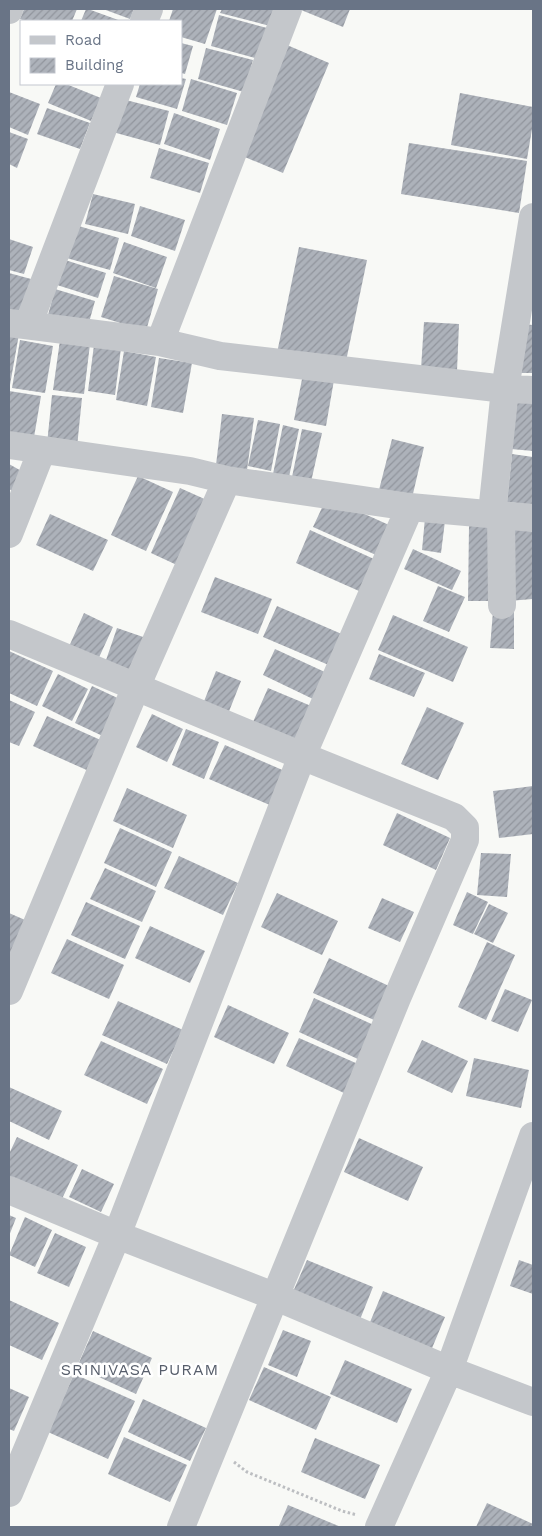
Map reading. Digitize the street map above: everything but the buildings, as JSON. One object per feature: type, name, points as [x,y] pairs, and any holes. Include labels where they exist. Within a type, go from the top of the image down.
[{"type":"street","points":[[160,342],[288,9]]},
{"type":"street","points":[[120,85],[18,324],[160,342],[220,356],[505,389],[533,390]]},
{"type":"street","points":[[502,605],[496,514],[505,389],[533,216]]},
{"type":"street","points":[[9,445],[190,471],[227,480],[410,507],[533,518]]},
{"type":"street","points":[[9,534],[42,450]]},
{"type":"street","points":[[9,992],[136,687],[227,480]]},
{"type":"street","points":[[9,1493],[117,1235],[302,756],[410,507]]},
{"type":"street","points":[[9,634],[454,817],[465,828],[465,840],[274,1296],[181,1527]]},
{"type":"street","points":[[380,1525],[449,1370],[533,1136]]},
{"type":"street","points":[[9,1190],[117,1235],[274,1296],[449,1370],[533,1402]]},
{"type":"path","points":[[214,1446],[247,1472],[380,1525]]},
{"type":"district","name":"SRINIVASA PURAM","points":[[140,1369]]}]
